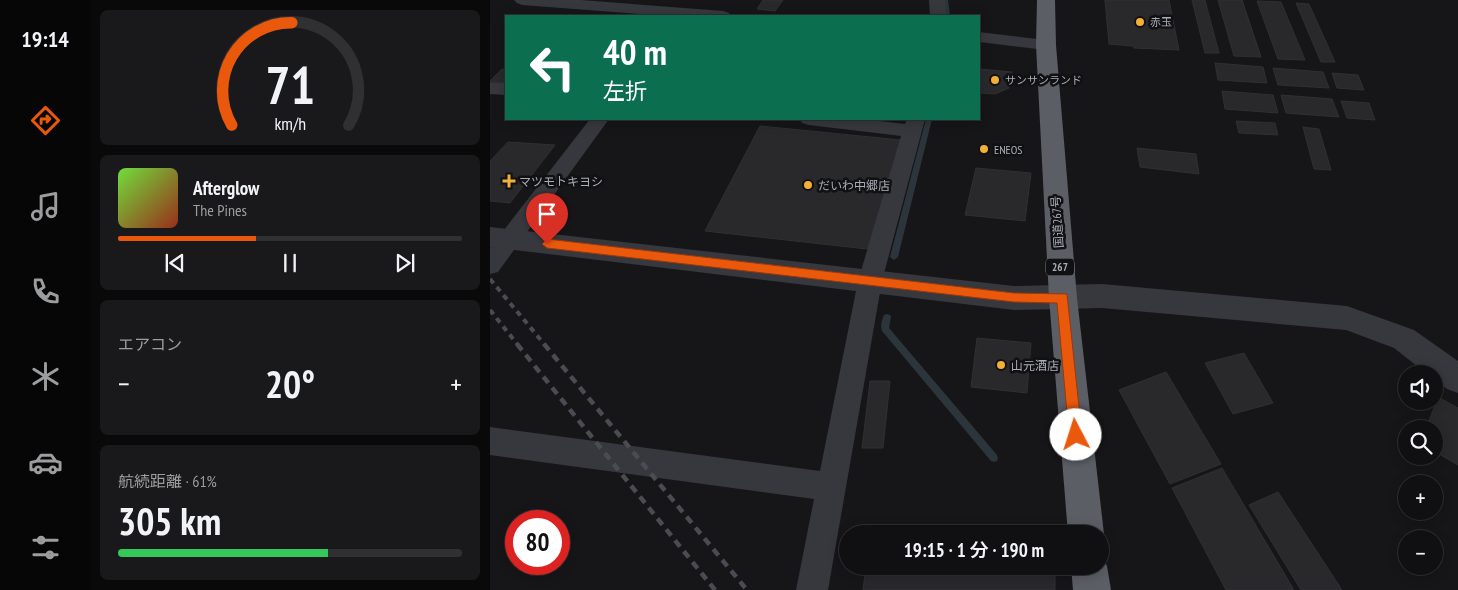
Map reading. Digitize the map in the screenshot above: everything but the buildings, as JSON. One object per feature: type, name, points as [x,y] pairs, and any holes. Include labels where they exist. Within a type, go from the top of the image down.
[{"type":"highway","name":"国道267号","points":[[1046,0],[1046,45],[1063,298],[1085,525]]},
{"type":"highway","points":[[1090,575],[1092,590]]},
{"type":"street","points":[[522,0],[679,15],[690,0]]},
{"type":"street","points":[[937,0],[938,15]]},
{"type":"street","points":[[980,37],[1046,45]]},
{"type":"street","points":[[490,88],[505,89]]},
{"type":"street","points":[[490,265],[500,238],[599,120]]},
{"type":"street","points":[[812,590],[870,281],[915,125],[827,120]]},
{"type":"street","points":[[500,238],[1014,298],[1102,296],[1347,318],[1404,340],[1458,378]]},
{"type":"street","points":[[490,441],[830,487]]},
{"type":"waterway","points":[[946,0],[948,15]]},
{"type":"waterway","points":[[894,257],[929,120]]},
{"type":"waterway","points":[[887,317],[885,329],[994,458]]},
{"type":"railway","points":[[490,279],[545,345]]},
{"type":"railway","points":[[490,310],[518,345]]},
{"type":"railway","points":[[517,344],[715,590]]},
{"type":"railway","points":[[544,344],[747,590]]},
{"type":"place","name":"赤玉","points":[[1140,22]]},
{"type":"place","name":"サンサンランド","points":[[995,80]]},
{"type":"place","name":"ENEOS","points":[[984,149]]},
{"type":"place","name":"マツモトキヨシ","points":[[509,181]]},
{"type":"place","name":"だいわ中郷店","points":[[808,185]]},
{"type":"place","name":"山元酒店","points":[[1001,365]]},
{"type":"route","points":[[547,244],[1014,298],[1063,298],[1076,435]]}]
